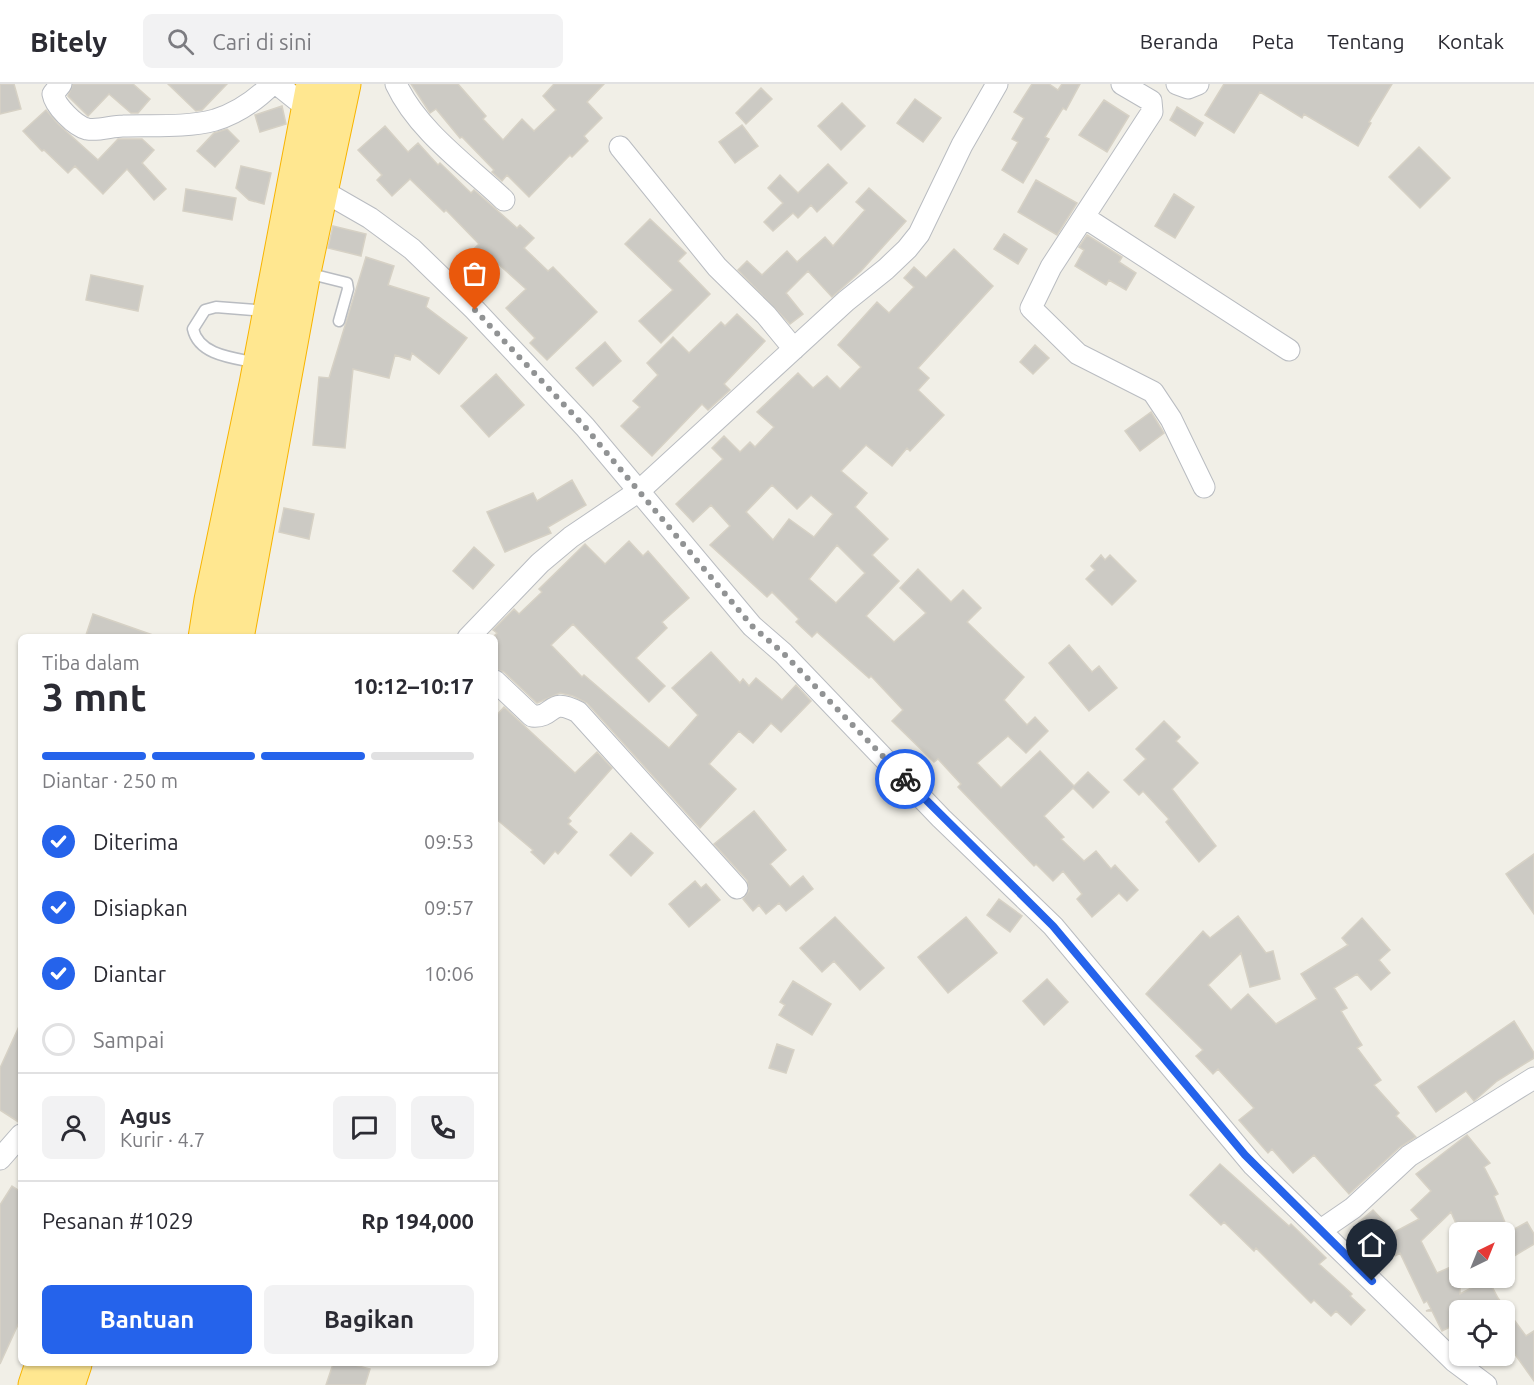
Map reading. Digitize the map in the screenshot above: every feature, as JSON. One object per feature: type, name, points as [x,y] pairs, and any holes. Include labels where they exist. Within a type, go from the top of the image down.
[{"type":"highway","points":[[238,634],[304,272],[344,84]]},
{"type":"highway","points":[[206,634],[311,95]]},
{"type":"highway","points":[[35,1385],[41,1366]]},
{"type":"highway","points":[[68,1385],[74,1366]]},
{"type":"street","points":[[61,84],[53,94],[56,104],[81,127],[88,129],[121,126],[158,127],[214,120],[242,109],[256,100],[272,84]]},
{"type":"street","points":[[277,84],[297,100],[311,95]]},
{"type":"street","points":[[396,84],[401,96],[434,135],[504,200]]},
{"type":"street","points":[[472,634],[540,563],[571,537],[639,491],[846,301],[886,269],[919,234],[962,145],[997,84]]},
{"type":"street","points":[[1122,84],[1151,101],[1152,111],[1051,267],[1031,308],[1078,354],[1153,392],[1171,419],[1204,487]]},
{"type":"street","points":[[1177,84],[1188,88],[1198,84]]},
{"type":"street","points":[[620,147],[717,267],[766,315],[794,349]]},
{"type":"street","points":[[323,191],[370,218],[412,249],[475,310],[585,427],[752,626],[783,653],[941,818],[1053,926],[1248,1158],[1454,1361],[1486,1385]]},
{"type":"street","points":[[1084,217],[1289,350]]},
{"type":"street","points":[[498,684],[532,716],[544,715],[554,706],[561,705],[578,712],[737,888]]},
{"type":"street","points":[[1321,1230],[1353,1208],[1409,1156],[1534,1078]]},
{"type":"street","points":[[0,1159],[18,1138]]},
{"type":"lane","points":[[304,272],[347,284],[348,289],[339,321]]},
{"type":"lane","points":[[258,363],[207,349],[198,343],[193,329],[205,310],[216,307],[269,311]]},
{"type":"building","points":[[0,84],[14,84],[21,109],[0,114]]},
{"type":"building","points":[[73,84],[133,84],[150,99],[138,113],[131,113],[109,94],[88,116],[68,96]]},
{"type":"building","points":[[168,84],[227,84],[202,110],[196,111]]},
{"type":"building","points":[[411,84],[458,84],[486,116],[483,119],[503,140],[522,119],[534,131],[556,110],[543,96],[554,84],[604,84],[587,102],[602,118],[584,136],[588,141],[572,157],[570,155],[529,197],[507,175],[502,181],[492,172],[494,170],[462,137],[460,138],[436,109],[430,113]]},
{"type":"building","points":[[1032,84],[1049,84],[1058,90],[1062,84],[1080,84],[1066,110],[1063,108],[1045,137],[1049,139],[1023,183],[1002,170],[1018,142],[1012,139],[1024,118],[1014,112]]},
{"type":"building","points":[[1224,84],[1392,84],[1369,122],[1371,123],[1358,146],[1304,114],[1302,118],[1260,92],[1234,133],[1205,115]]},
{"type":"building","points":[[761,88],[772,99],[746,124],[736,113]]},
{"type":"building","points":[[915,99],[941,118],[923,142],[897,123]]},
{"type":"building","points":[[1104,100],[1129,116],[1107,152],[1079,135]]},
{"type":"building","points":[[842,103],[865,126],[841,150],[818,126]]},
{"type":"building","points":[[282,106],[286,124],[260,132],[255,115]]},
{"type":"building","points":[[1177,107],[1203,123],[1195,136],[1170,120]]},
{"type":"building","points":[[46,110],[98,160],[118,139],[142,139],[154,150],[142,163],[166,189],[154,200],[127,169],[103,194],[75,166],[68,173],[23,131]]},
{"type":"building","points":[[742,125],[758,146],[735,163],[719,142]]},
{"type":"building","points":[[385,126],[408,152],[418,143],[438,165],[440,163],[471,193],[474,190],[517,228],[520,225],[534,238],[524,248],[548,271],[553,267],[597,312],[547,360],[530,343],[535,338],[506,308],[526,289],[495,261],[476,280],[459,263],[479,244],[446,210],[444,212],[410,179],[392,196],[377,180],[382,175],[358,150]]},
{"type":"building","points":[[227,129],[239,141],[215,167],[197,151],[214,133]]},
{"type":"building","points":[[1419,147],[1450,178],[1420,208],[1389,177]]},
{"type":"building","points":[[828,164],[847,183],[817,212],[811,205],[798,218],[793,213],[773,231],[764,222],[783,203],[768,188],[780,175],[798,193]]},
{"type":"building","points":[[241,166],[271,173],[264,204],[249,200],[236,188]]},
{"type":"building","points":[[1036,180],[1077,203],[1057,235],[1018,212]]},
{"type":"building","points":[[869,188],[906,221],[861,271],[832,297],[808,271],[786,293],[803,314],[790,324],[738,270],[747,261],[762,275],[787,251],[797,262],[825,237],[833,246],[865,210],[856,202]]},
{"type":"building","points":[[186,189],[236,198],[232,220],[183,211]]},
{"type":"building","points":[[1174,194],[1194,207],[1175,238],[1155,226]]},
{"type":"building","points":[[650,219],[686,253],[678,261],[710,294],[661,343],[639,321],[673,290],[625,244]]},
{"type":"building","points":[[333,226],[366,234],[361,256],[328,248]]},
{"type":"building","points":[[1004,234],[1027,249],[1018,264],[994,249]]},
{"type":"building","points":[[1087,235],[1122,257],[1119,262],[1136,273],[1126,290],[1109,280],[1106,285],[1075,266],[1084,250],[1079,247]]},
{"type":"building","points":[[954,249],[993,286],[918,368],[929,378],[918,390],[944,415],[910,451],[907,448],[892,466],[866,445],[841,471],[867,493],[855,507],[888,539],[872,555],[899,581],[866,616],[894,642],[926,613],[900,588],[918,569],[951,602],[963,590],[981,608],[967,622],[1024,677],[1004,700],[1027,725],[1035,717],[1048,731],[1026,753],[1008,736],[977,763],[1001,788],[1040,751],[1074,786],[1088,772],[1109,792],[1093,808],[1073,788],[1044,816],[1064,837],[1061,839],[1084,861],[1096,851],[1111,869],[1115,865],[1138,890],[1127,901],[1119,893],[1092,917],[1077,899],[1082,894],[1063,871],[1053,881],[1036,864],[1034,866],[958,787],[961,784],[938,759],[934,762],[892,721],[903,710],[871,676],[869,678],[817,632],[812,637],[796,622],[799,619],[772,592],[767,597],[710,545],[730,526],[711,505],[693,522],[676,504],[723,459],[712,448],[724,436],[740,452],[750,442],[755,447],[774,427],[757,412],[798,373],[813,388],[827,376],[840,389],[861,367],[838,345],[877,302],[889,313],[914,287],[904,278],[914,267],[926,278]],"holes":[[[772,485],[797,509],[811,495],[833,514],[814,537],[789,519],[773,540],[746,512]],[[837,545],[865,573],[836,603],[809,579]]]},
{"type":"building","points":[[366,257],[394,266],[388,285],[429,298],[426,307],[467,338],[439,374],[412,353],[410,360],[395,355],[389,378],[353,369],[345,448],[313,445],[319,377],[329,378]]},
{"type":"building","points":[[91,275],[143,286],[138,311],[86,300]]},
{"type":"building","points":[[737,314],[765,341],[724,384],[730,390],[708,410],[702,404],[652,456],[621,426],[640,407],[633,401],[658,375],[647,363],[673,337],[689,353],[721,322],[725,326]]},
{"type":"building","points":[[605,342],[621,361],[593,386],[576,368]]},
{"type":"building","points":[[1035,345],[1049,358],[1033,374],[1020,362]]},
{"type":"building","points":[[496,374],[524,405],[489,437],[461,406]]},
{"type":"building","points":[[1151,412],[1164,433],[1140,451],[1125,431]]},
{"type":"building","points":[[572,480],[586,505],[548,527],[551,533],[505,552],[487,512],[533,493],[537,501]]},
{"type":"building","points":[[284,508],[314,514],[309,539],[279,532]]},
{"type":"building","points":[[629,541],[643,556],[648,551],[689,598],[662,622],[667,628],[636,658],[665,686],[649,702],[573,624],[551,645],[582,677],[584,675],[669,748],[698,715],[672,688],[711,652],[740,683],[743,679],[749,686],[756,678],[782,700],[796,685],[811,701],[781,732],[771,723],[753,743],[739,731],[709,764],[736,789],[700,828],[587,703],[560,693],[537,703],[504,672],[498,670],[498,634],[493,630],[514,609],[519,614],[542,592],[539,589],[585,544],[605,564]]},
{"type":"building","points":[[474,547],[494,565],[473,589],[453,571]]},
{"type":"building","points":[[1101,555],[1105,560],[1110,555],[1136,581],[1112,605],[1086,579],[1095,570],[1091,566]]},
{"type":"building","points":[[93,614],[150,634],[86,634]]},
{"type":"building","points":[[1069,645],[1092,672],[1099,666],[1117,688],[1089,711],[1049,663]]},
{"type":"building","points":[[504,707],[575,773],[597,752],[612,768],[568,818],[571,821],[568,824],[577,832],[558,854],[555,851],[544,864],[531,852],[533,850],[498,821],[498,714]]},
{"type":"building","points":[[1164,721],[1180,737],[1176,741],[1198,763],[1172,789],[1216,846],[1199,862],[1166,822],[1169,819],[1143,791],[1139,795],[1124,780],[1146,759],[1136,749]]},
{"type":"building","points":[[754,811],[786,850],[770,864],[790,887],[803,876],[813,889],[786,911],[779,903],[766,914],[759,905],[753,911],[743,899],[749,891],[747,880],[714,844]]},
{"type":"building","points":[[631,833],[653,853],[631,876],[610,855]]},
{"type":"building","points":[[1534,854],[1534,914],[1506,874]]},
{"type":"building","points":[[695,881],[701,888],[706,884],[720,900],[689,927],[669,904]]},
{"type":"building","points":[[999,899],[1022,916],[1010,932],[987,915]]},
{"type":"building","points":[[1238,916],[1266,953],[1273,951],[1280,979],[1250,987],[1241,953],[1208,985],[1231,1010],[1248,994],[1276,1024],[1317,999],[1301,974],[1348,945],[1342,938],[1362,918],[1390,950],[1379,960],[1390,973],[1371,990],[1357,974],[1334,988],[1347,1008],[1341,1011],[1362,1045],[1357,1048],[1381,1080],[1374,1085],[1399,1113],[1396,1116],[1416,1137],[1400,1147],[1349,1194],[1314,1155],[1293,1173],[1272,1149],[1268,1153],[1239,1120],[1254,1108],[1218,1069],[1213,1074],[1196,1056],[1203,1050],[1146,994],[1203,931],[1210,938]]},
{"type":"building","points":[[835,917],[884,968],[860,990],[834,961],[822,972],[800,948]]},
{"type":"building","points":[[966,917],[997,953],[948,993],[918,957]]},
{"type":"building","points":[[1047,979],[1068,1002],[1044,1025],[1023,1001]]},
{"type":"building","points":[[793,981],[831,1004],[812,1035],[779,1015],[785,1005],[780,1002]]},
{"type":"building","points":[[1514,1021],[1534,1053],[1534,1058],[1497,1081],[1474,1101],[1466,1091],[1436,1112],[1418,1087]]},
{"type":"building","points":[[18,1029],[18,1122],[0,1110],[0,1068]]},
{"type":"building","points":[[777,1044],[794,1050],[786,1073],[769,1068]]},
{"type":"building","points":[[1467,1135],[1490,1163],[1484,1167],[1498,1194],[1494,1196],[1505,1222],[1455,1222],[1451,1212],[1421,1241],[1437,1273],[1449,1268],[1449,1288],[1460,1288],[1460,1294],[1471,1288],[1493,1288],[1499,1300],[1449,1300],[1449,1328],[1442,1331],[1432,1311],[1426,1311],[1431,1309],[1427,1301],[1424,1303],[1400,1253],[1395,1256],[1385,1237],[1419,1219],[1411,1210],[1431,1191],[1416,1174]]},
{"type":"building","points":[[1220,1164],[1289,1226],[1291,1224],[1326,1258],[1319,1264],[1352,1294],[1350,1296],[1365,1310],[1351,1325],[1336,1311],[1331,1316],[1314,1300],[1311,1303],[1256,1248],[1254,1251],[1224,1222],[1221,1225],[1190,1195]]},
{"type":"building","points":[[12,1186],[18,1190],[18,1325],[0,1364],[0,1205]]},
{"type":"building","points":[[1373,1210],[1387,1225],[1374,1238],[1359,1222]]},
{"type":"building","points":[[1527,1222],[1534,1234],[1534,1244],[1515,1256],[1515,1229]]},
{"type":"building","points":[[1515,1321],[1526,1336],[1534,1331],[1534,1381],[1515,1354]]},
{"type":"building","points":[[332,1366],[359,1366],[370,1369],[365,1385],[326,1385]]},
{"type":"way so far","points":[[475,310],[585,427],[752,626],[783,653],[905,779]]},
{"type":"route","points":[[905,779],[941,818],[1053,926],[1253,1164],[1372,1281]]}]
